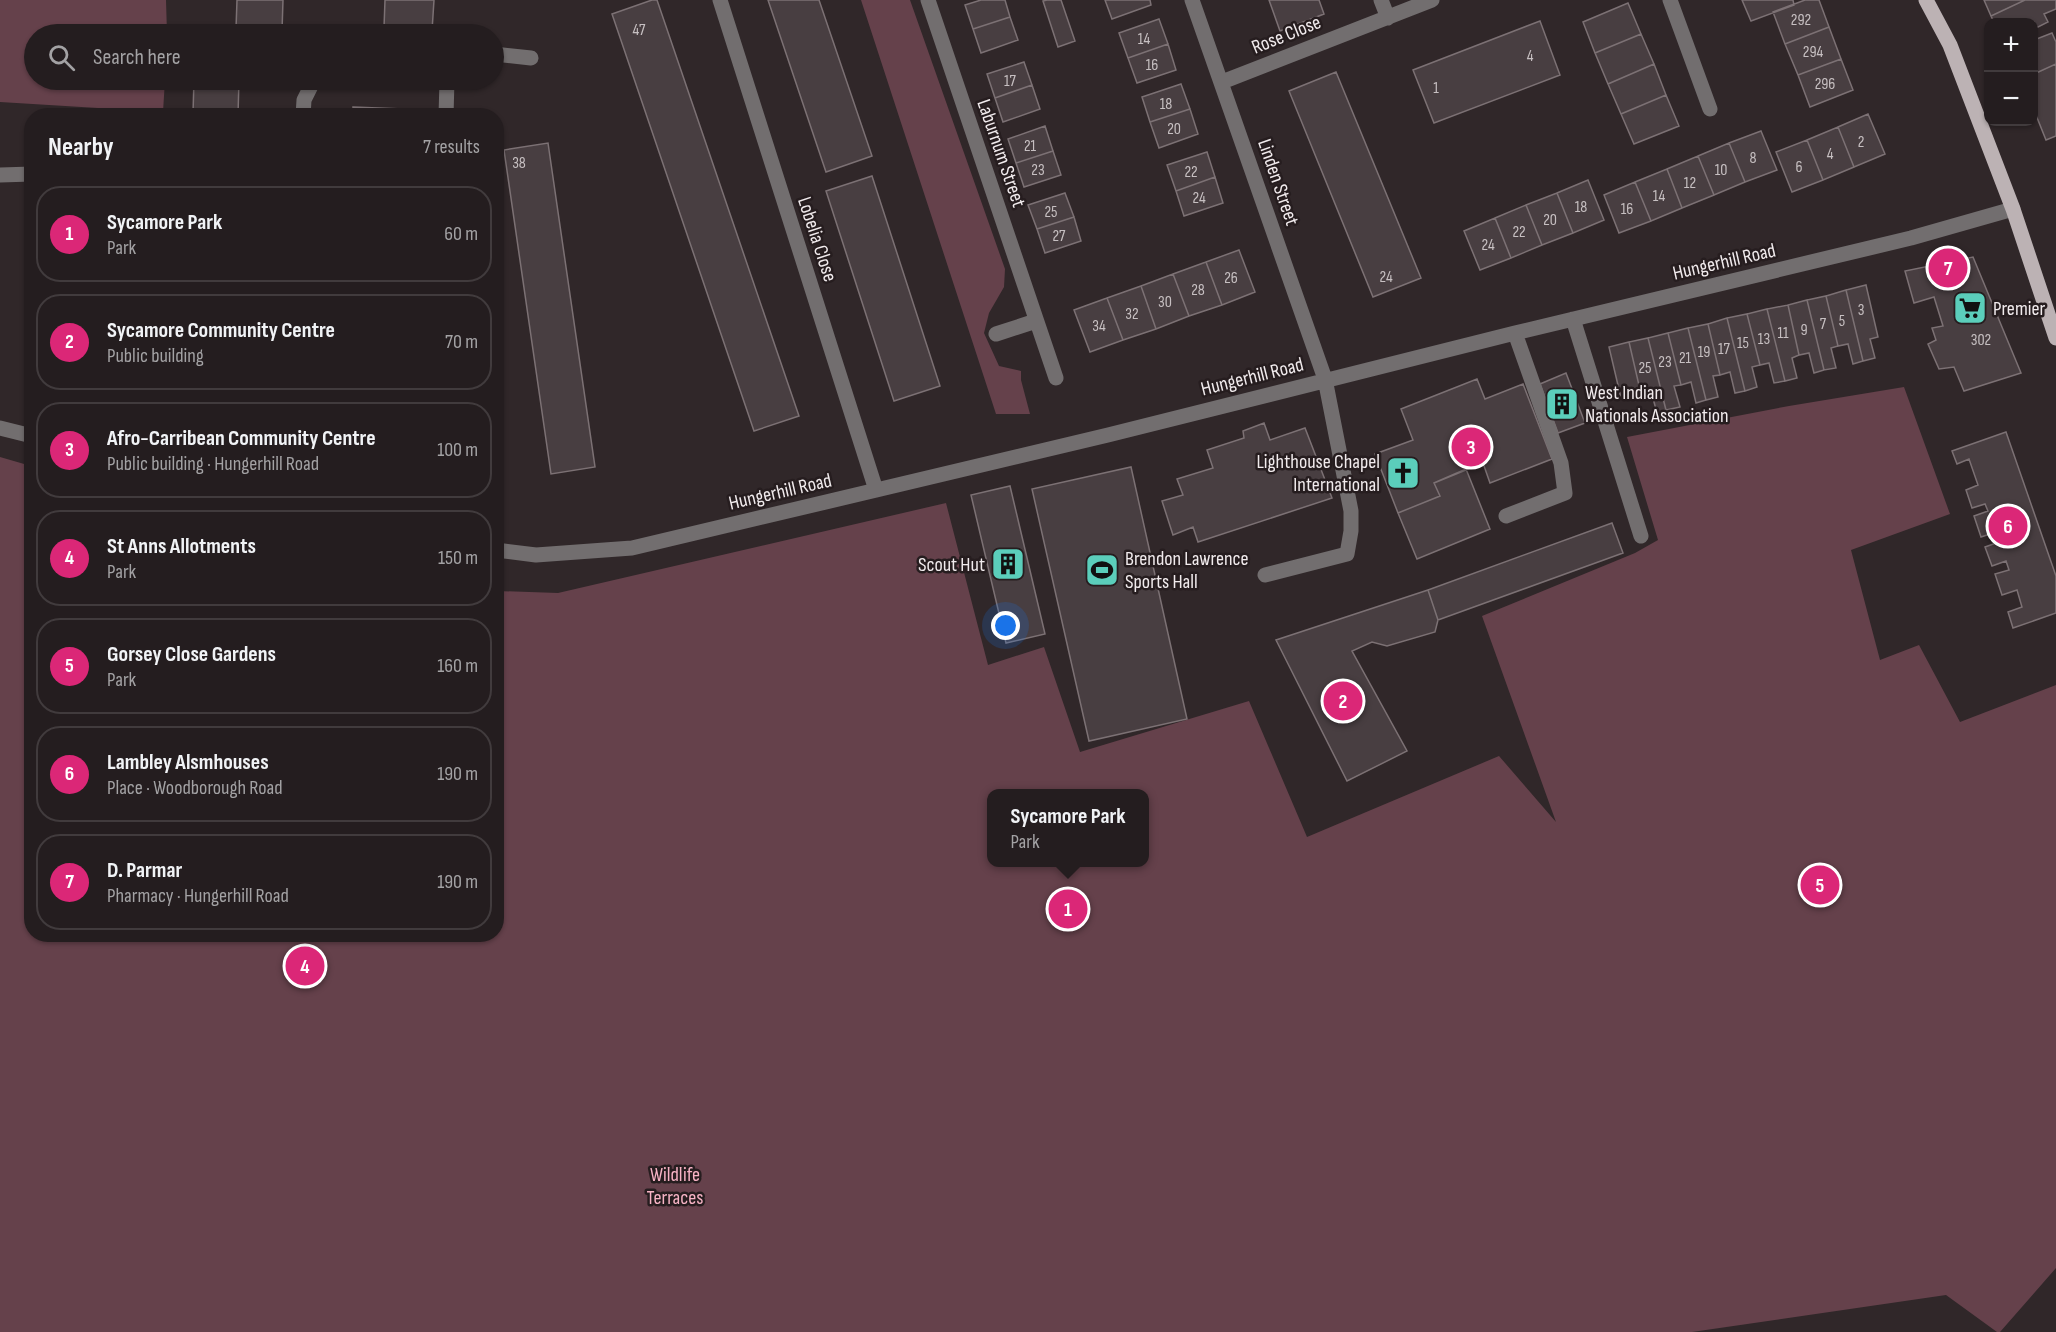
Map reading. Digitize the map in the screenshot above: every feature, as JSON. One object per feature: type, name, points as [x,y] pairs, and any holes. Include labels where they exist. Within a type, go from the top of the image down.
[{"type":"main road","points":[[1926,0],[1950,45],[2013,209],[2056,338]]},
{"type":"street","name":"Lobelia Close","points":[[720,0],[876,490]]},
{"type":"street","name":"Laburnum Street","points":[[928,0],[1056,378]]},
{"type":"street","name":"Linden Street","points":[[1192,0],[1325,379],[1351,511],[1351,531],[1347,554],[1265,575]]},
{"type":"street","points":[[1381,0],[1388,18]]},
{"type":"street","name":"Rose Close","points":[[1222,82],[1432,0]]},
{"type":"street","points":[[1670,0],[1710,109]]},
{"type":"street","points":[[504,55],[531,58]]},
{"type":"street","points":[[304,108],[304,100],[309,90]]},
{"type":"street","points":[[446,108],[447,90]]},
{"type":"street","points":[[0,175],[24,174]]},
{"type":"street","name":"Hungerhill Road","points":[[504,551],[536,555],[632,548],[1108,435],[1325,379],[1911,238],[2013,209]]},
{"type":"street","points":[[1573,319],[1641,536]]},
{"type":"street","points":[[996,334],[1036,321]]},
{"type":"street","points":[[1506,516],[1565,493],[1561,463],[1515,333]]},
{"type":"street","points":[[0,428],[24,434]]},
{"type":"green space","points":[[0,0],[166,0],[167,24],[24,24],[24,90],[164,90],[163,108],[98,108],[0,102]]},
{"type":"green space","points":[[861,0],[910,0],[1005,269],[1004,287],[989,313],[984,333],[999,366],[1021,371],[1021,380],[1030,414],[996,414]]},
{"type":"green space","name":"Wildlife Terraces","points":[[1904,387],[1950,514],[1851,550],[1880,660],[1919,645],[1960,722],[2056,685],[2056,1268],[2000,1332],[1946,1295],[1692,1332],[0,1332],[0,457],[24,464],[24,942],[504,942],[504,591],[558,593],[946,503],[988,665],[1044,647],[1080,752],[1249,701],[1307,837],[1499,756],[1556,822],[1482,616],[1635,553],[1658,540],[1627,437]]},
{"type":"building","points":[[237,0],[283,0],[282,24],[236,24]]},
{"type":"building","points":[[385,0],[434,0],[432,24],[384,24]]},
{"type":"building","points":[[657,0],[799,416],[754,431],[612,14]]},
{"type":"building","points":[[768,0],[819,0],[872,156],[826,172]]},
{"type":"building","points":[[981,0],[1005,0],[1010,17],[973,29],[965,5]]},
{"type":"building","points":[[1061,0],[1075,41],[1058,47],[1043,1]]},
{"type":"building","points":[[1105,0],[1150,0],[1151,5],[1112,19]]},
{"type":"building","points":[[1269,0],[1319,0],[1324,14],[1280,31]]},
{"type":"building","points":[[1742,0],[1793,0],[1794,5],[1751,21]]},
{"type":"building","points":[[1805,0],[1819,0],[1829,27],[1785,44],[1773,12]]},
{"type":"building","points":[[1984,0],[2025,0],[1991,16]]},
{"type":"building","points":[[2025,0],[2056,0],[2056,9],[2044,14],[2048,22],[2038,27],[2038,18],[1992,18],[1991,16]]},
{"type":"building","points":[[1628,3],[1641,34],[1595,53],[1583,22]]},
{"type":"building","points":[[1010,17],[1018,40],[981,53],[973,29]]},
{"type":"building","points":[[1159,19],[1168,44],[1128,58],[1119,33]]},
{"type":"building","points":[[1540,21],[1560,75],[1434,123],[1413,70]]},
{"type":"building","points":[[1829,27],[1841,59],[1798,75],[1785,44]]},
{"type":"building","points":[[2052,33],[2056,42],[2056,64],[2038,72],[2038,72],[2038,38]]},
{"type":"building","points":[[1641,34],[1654,64],[1608,84],[1595,53]]},
{"type":"building","points":[[1168,44],[1176,70],[1137,83],[1128,58]]},
{"type":"building","points":[[1841,59],[1853,90],[1810,107],[1798,75]]},
{"type":"building","points":[[1024,62],[1032,85],[995,98],[987,74]]},
{"type":"building","points":[[1654,64],[1666,95],[1621,114],[1608,84]]},
{"type":"building","points":[[2056,64],[2056,136],[2046,140],[2038,120],[2038,72]]},
{"type":"building","points":[[1336,72],[1421,278],[1373,297],[1289,91]]},
{"type":"building","points":[[1181,84],[1190,109],[1150,122],[1142,97]]},
{"type":"building","points":[[1032,85],[1040,109],[1003,122],[995,98]]},
{"type":"building","points":[[194,90],[239,90],[238,108],[193,108]]},
{"type":"building","points":[[1666,95],[1679,126],[1634,144],[1621,114]]},
{"type":"building","points":[[1190,109],[1198,134],[1159,148],[1150,122]]},
{"type":"building","points":[[1868,114],[1885,154],[1854,167],[1838,127]]},
{"type":"building","points":[[1045,126],[1053,151],[1016,163],[1008,139]]},
{"type":"building","points":[[1838,127],[1854,167],[1823,180],[1807,140]]},
{"type":"building","points":[[1761,131],[1777,170],[1745,182],[1729,143]]},
{"type":"building","points":[[1807,140],[1823,180],[1792,192],[1776,152]]},
{"type":"building","points":[[548,143],[595,467],[551,474],[504,150]]},
{"type":"building","points":[[1729,143],[1745,182],[1714,195],[1698,156]]},
{"type":"building","points":[[1053,151],[1061,175],[1024,187],[1016,163]]},
{"type":"building","points":[[1207,152],[1215,177],[1176,191],[1167,165]]},
{"type":"building","points":[[1698,156],[1714,195],[1682,208],[1667,169]]},
{"type":"building","points":[[1667,169],[1682,208],[1651,221],[1635,182]]},
{"type":"building","points":[[872,176],[940,386],[894,401],[826,191]]},
{"type":"building","points":[[1215,177],[1223,203],[1184,216],[1176,191]]},
{"type":"building","points":[[1588,180],[1604,220],[1573,233],[1557,193]]},
{"type":"building","points":[[1635,182],[1651,221],[1619,233],[1604,195]]},
{"type":"building","points":[[1065,193],[1074,217],[1037,229],[1028,205]]},
{"type":"building","points":[[1557,193],[1573,233],[1542,245],[1526,205]]},
{"type":"building","points":[[1526,205],[1542,245],[1511,258],[1495,218]]},
{"type":"building","points":[[1074,217],[1081,241],[1045,253],[1037,229]]},
{"type":"building","points":[[1495,218],[1511,258],[1480,270],[1464,231]]},
{"type":"building","points":[[1239,250],[1255,292],[1222,305],[1206,262]]},
{"type":"building","points":[[1973,257],[2021,373],[1964,391],[1954,367],[1939,369],[1928,344],[1936,340],[1932,328],[1943,326],[1934,297],[1914,303],[1905,271]]},
{"type":"building","points":[[1206,262],[1222,305],[1189,316],[1173,274]]},
{"type":"building","points":[[1173,274],[1189,316],[1156,329],[1141,286]]},
{"type":"building","points":[[1866,285],[1878,337],[1870,339],[1875,358],[1863,361],[1846,290]]},
{"type":"building","points":[[1141,286],[1156,329],[1123,340],[1107,298]]},
{"type":"building","points":[[1846,290],[1863,361],[1853,364],[1848,344],[1838,346],[1826,296]]},
{"type":"building","points":[[1826,296],[1838,346],[1831,348],[1836,368],[1824,370],[1807,300]]},
{"type":"building","points":[[1107,298],[1123,340],[1090,352],[1074,310]]},
{"type":"building","points":[[1807,300],[1824,370],[1814,373],[1809,353],[1799,355],[1788,305]]},
{"type":"building","points":[[1788,305],[1799,355],[1792,358],[1797,378],[1785,381],[1767,309]]},
{"type":"building","points":[[1767,309],[1785,381],[1774,383],[1769,363],[1760,365],[1747,314]]},
{"type":"building","points":[[1747,314],[1760,365],[1752,367],[1757,387],[1745,391],[1727,318]]},
{"type":"building","points":[[1727,318],[1745,391],[1735,393],[1730,372],[1720,375],[1708,324]]},
{"type":"building","points":[[1708,324],[1720,375],[1713,376],[1718,397],[1706,400],[1688,328]]},
{"type":"building","points":[[1688,328],[1706,400],[1696,403],[1691,382],[1681,385],[1668,333]]},
{"type":"building","points":[[1668,333],[1681,385],[1674,386],[1680,407],[1666,410],[1648,338]]},
{"type":"building","points":[[1648,338],[1666,410],[1657,413],[1651,391],[1641,394],[1629,342]]},
{"type":"building","points":[[1629,342],[1641,394],[1621,398],[1609,347]]},
{"type":"building","name":"West Indian Nationals Association","points":[[1566,373],[1585,423],[1558,433],[1540,384]]},
{"type":"building","points":[[1477,379],[1485,399],[1523,384],[1552,459],[1490,483],[1483,463],[1434,483],[1440,496],[1398,513],[1375,454],[1413,440],[1401,409]]},
{"type":"building","points":[[1264,423],[1270,440],[1305,428],[1332,498],[1198,542],[1193,527],[1173,535],[1162,501],[1183,495],[1177,479],[1213,468],[1207,450],[1244,438],[1243,431]]},
{"type":"building","points":[[2006,432],[2056,576],[2056,613],[2013,628],[2008,612],[2022,607],[2017,590],[2002,595],[1995,574],[2009,570],[2006,561],[1992,566],[1985,547],[1999,542],[1996,532],[1981,537],[1974,516],[1988,511],[1985,504],[1972,508],[1966,490],[1978,485],[1969,459],[1957,464],[1952,451]]},
{"type":"building","name":"Brendon Lawrence Sports Hall","points":[[1131,467],[1187,719],[1089,741],[1032,489]]},
{"type":"building","points":[[1466,469],[1490,529],[1417,559],[1398,513],[1440,496],[1434,483]]},
{"type":"building","name":"Scout Hut","points":[[1010,486],[1045,634],[1006,643],[971,495]]},
{"type":"building","points":[[1612,523],[1623,553],[1438,620],[1428,590]]},
{"type":"building","points":[[1428,590],[1438,620],[1435,632],[1387,646],[1372,642],[1352,651],[1407,751],[1347,781],[1276,640]]},
{"type":"place","name":"D. Parmar","points":[[1948,268]]},
{"type":"place","name":"Premier","points":[[1970,308]]},
{"type":"place","name":"West Indian Nationals Association","points":[[1562,404]]},
{"type":"place","name":"Afro-Carribean Community Centre","points":[[1471,447]]},
{"type":"place","name":"Lighthouse Chapel International","points":[[1403,473]]},
{"type":"place","name":"Lambley Alsmhouses","points":[[2008,526]]},
{"type":"place","name":"Scout Hut","points":[[1008,564]]},
{"type":"place","name":"Brendon Lawrence Sports Hall","points":[[1102,570]]},
{"type":"place","name":"Sycamore Community Centre","points":[[1343,701]]},
{"type":"place","name":"Gorsey Close Gardens","points":[[1820,885]]},
{"type":"place","name":"Sycamore Park","points":[[1068,909]]},
{"type":"place","name":"St Anns Allotments","points":[[305,966]]}]
